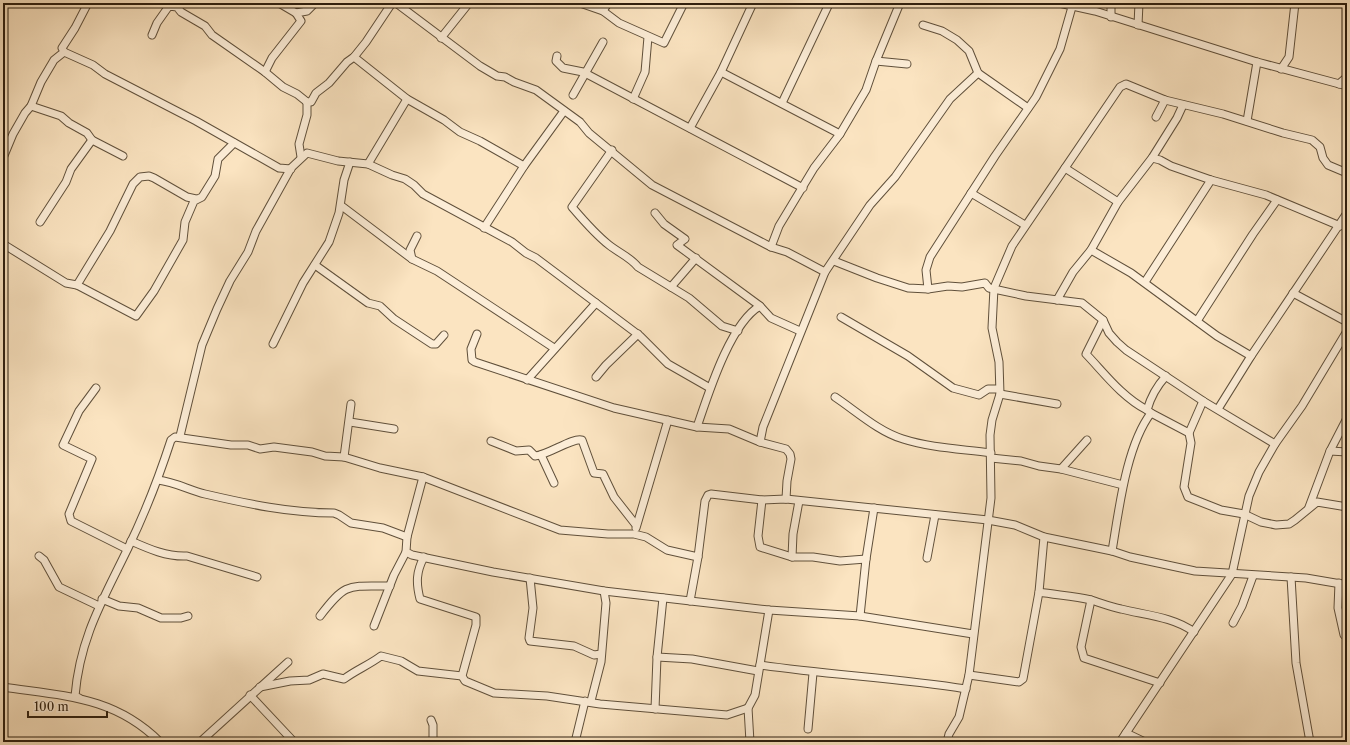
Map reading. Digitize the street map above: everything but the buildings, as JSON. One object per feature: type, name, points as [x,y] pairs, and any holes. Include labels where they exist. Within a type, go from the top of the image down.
[{"type":"street","points":[[88,3],[75,28],[63,43],[62,48],[64,52],[93,65],[105,74],[279,168],[290,169]]},
{"type":"street","points":[[265,72],[275,54],[301,21],[296,13],[279,3]]},
{"type":"street","points":[[296,13],[307,11],[315,3]]},
{"type":"street","points":[[307,102],[311,102],[316,93],[329,83],[347,62],[354,57],[392,3]]},
{"type":"street","points":[[396,3],[480,66],[497,76],[505,77],[536,90],[580,122],[589,133],[612,150],[640,177],[652,185],[771,247],[787,252],[825,272]]},
{"type":"street","points":[[441,38],[469,3]]},
{"type":"street","points":[[580,3],[604,11],[619,23],[664,43],[684,3]]},
{"type":"street","points":[[604,11],[608,3]]},
{"type":"street","points":[[690,128],[721,72],[753,3]]},
{"type":"street","points":[[771,247],[779,226],[814,168],[840,134],[866,90],[876,61],[900,3]]},
{"type":"street","points":[[1059,3],[1095,11],[1257,62],[1347,86]]},
{"type":"street","points":[[1111,3],[1111,17]]},
{"type":"street","points":[[1138,25],[1139,3]]},
{"type":"street","points":[[1281,69],[1289,56],[1292,4]]},
{"type":"street","points":[[152,35],[157,23],[169,6],[177,7],[181,12],[205,26],[212,35],[265,72],[283,87],[297,94],[307,102]]},
{"type":"street","points":[[782,103],[828,6]]},
{"type":"street","points":[[928,289],[926,270],[930,257],[1036,97],[1060,49],[1072,7]]},
{"type":"street","points":[[923,25],[942,31],[957,40],[969,51],[978,73],[1028,108]]},
{"type":"street","points":[[633,99],[645,72],[648,37]]},
{"type":"street","points":[[573,95],[602,42]]},
{"type":"street","points":[[3,158],[25,113],[31,106],[41,82],[54,60],[64,52]]},
{"type":"street","points":[[557,56],[556,61],[563,68],[583,72],[803,188]]},
{"type":"street","points":[[354,57],[407,99],[444,120],[460,132],[480,141],[524,166]]},
{"type":"street","points":[[876,61],[907,64]]},
{"type":"street","points":[[1247,121],[1257,62]]},
{"type":"street","points":[[721,72],[840,134]]},
{"type":"street","points":[[760,442],[763,427],[783,380],[800,331],[825,272],[834,261],[841,247],[870,205],[895,177],[950,99],[978,73]]},
{"type":"street","points":[[1339,84],[1347,77]]},
{"type":"street","points":[[947,742],[949,734],[958,717],[969,675],[988,520],[992,420],[999,392],[999,362],[992,328],[994,288],[1012,246],[1025,225],[1122,85],[1126,84],[1165,100],[1247,121],[1312,140],[1320,147],[1323,158],[1328,165],[1347,173]]},
{"type":"street","points":[[368,164],[407,99]]},
{"type":"street","points":[[1156,117],[1165,100]]},
{"type":"street","points":[[301,157],[299,144],[306,115],[307,102]]},
{"type":"street","points":[[1057,300],[1073,272],[1091,250],[1118,202],[1152,158],[1177,118],[1183,104]]},
{"type":"street","points":[[31,106],[61,116],[68,123],[87,134],[92,140],[123,156]]},
{"type":"street","points":[[484,228],[524,166],[564,111]]},
{"type":"street","points":[[40,222],[66,182],[71,169],[92,140]]},
{"type":"street","points":[[77,285],[110,231],[133,184],[140,177],[149,176],[154,178],[187,197],[196,199],[202,197],[215,176],[218,159],[234,143]]},
{"type":"street","points":[[612,150],[572,208],[592,230],[610,246],[630,258],[638,267],[671,287],[674,291],[689,298],[722,326],[738,331]]},
{"type":"street","points":[[180,436],[202,345],[230,280],[248,252],[256,231],[290,169],[307,153],[338,161],[368,164],[414,184],[423,194],[512,242],[526,253],[536,258],[638,334],[668,364],[710,388]]},
{"type":"street","points":[[1152,158],[1160,160],[1170,166],[1211,180],[1266,195],[1340,226]]},
{"type":"street","points":[[273,344],[303,284],[329,242],[335,228],[344,180],[350,162]]},
{"type":"street","points":[[1065,168],[1118,202]]},
{"type":"street","points":[[1145,282],[1211,180]]},
{"type":"street","points":[[971,193],[1025,225]]},
{"type":"street","points":[[3,244],[66,283],[77,285],[136,316],[154,291],[183,240],[185,222],[196,199]]},
{"type":"street","points":[[1197,321],[1253,234],[1277,200]]},
{"type":"street","points":[[343,207],[412,259],[437,271],[554,348]]},
{"type":"street","points":[[655,213],[664,224],[685,239],[677,245],[760,306],[771,318],[800,331]]},
{"type":"street","points":[[1218,409],[1251,356],[1340,226],[1347,213]]},
{"type":"street","points":[[412,259],[410,250],[417,236]]},
{"type":"street","points":[[1091,250],[1145,282],[1217,336],[1251,356]]},
{"type":"street","points":[[671,287],[696,258]]},
{"type":"street","points":[[834,261],[877,278],[908,288],[928,289],[948,286],[962,287],[985,282],[989,288],[1026,296],[1082,303],[1103,320],[1109,333],[1117,342],[1203,401],[1275,444]]},
{"type":"street","points":[[315,265],[368,303],[380,306],[394,319],[432,344],[436,344],[444,336]]},
{"type":"street","points":[[1293,293],[1347,322]]},
{"type":"street","points":[[527,380],[554,348],[596,303]]},
{"type":"street","points":[[697,427],[723,354],[754,309],[760,306]]},
{"type":"street","points":[[841,317],[908,356],[953,388],[979,395],[988,389],[1057,404]]},
{"type":"street","points":[[1103,320],[1086,354],[1127,398],[1149,412],[1189,433]]},
{"type":"street","points":[[1120,742],[1232,574],[1244,514],[1249,496],[1259,472],[1275,444],[1302,406],[1347,331]]},
{"type":"street","points":[[477,334],[471,349],[472,360],[527,380],[614,408],[697,427],[729,430],[760,442],[786,449],[790,454],[786,499]]},
{"type":"street","points":[[596,377],[606,365],[638,334]]},
{"type":"street","points":[[1112,551],[1123,485],[1142,425],[1149,412],[1156,388],[1166,376]]},
{"type":"street","points":[[96,388],[79,411],[63,445],[92,459],[69,514],[71,521],[127,548]]},
{"type":"street","points":[[835,398],[885,431],[902,439],[991,456],[1021,460],[1039,466],[1061,469],[1123,485]]},
{"type":"street","points":[[1203,401],[1189,433],[1191,443],[1184,487],[1185,494],[1221,510],[1244,514],[1261,522],[1283,525],[1289,524],[1317,502],[1347,507]]},
{"type":"street","points":[[344,457],[350,422],[351,404]]},
{"type":"street","points":[[1307,511],[1330,451],[1347,418]]},
{"type":"street","points":[[634,534],[668,420]]},
{"type":"street","points":[[350,422],[394,429]]},
{"type":"street","points":[[79,698],[75,696],[78,665],[100,602],[131,541],[158,480],[171,440],[172,438],[180,436],[189,440],[208,440],[231,445],[248,445],[260,449],[274,447],[312,452],[325,456],[344,457],[380,468],[424,477],[560,530],[646,536],[667,550],[698,557]]},
{"type":"street","points":[[490,441],[516,451],[529,450],[535,456],[541,455],[576,439],[582,440],[594,473],[603,474],[614,497],[636,525]]},
{"type":"street","points":[[1061,469],[1087,440]]},
{"type":"street","points":[[1330,451],[1347,452]]},
{"type":"street","points":[[541,455],[554,483]]},
{"type":"street","points":[[374,626],[406,552],[407,537],[424,477]]},
{"type":"street","points":[[158,480],[172,481],[204,493],[270,508],[339,514],[351,523],[383,528],[407,537]]},
{"type":"street","points":[[694,601],[693,588],[705,501],[711,494],[762,500],[786,499],[988,520],[1015,525],[1044,537],[1112,551],[1130,557],[1195,572],[1291,577],[1339,582],[1347,585]]},
{"type":"street","points":[[762,500],[759,546],[770,551],[792,557],[813,557],[840,561],[866,559]]},
{"type":"street","points":[[792,557],[799,501]]},
{"type":"street","points":[[860,616],[866,559],[874,508]]},
{"type":"street","points":[[927,558],[935,515]]},
{"type":"street","points":[[969,675],[1019,682],[1023,679],[1039,592],[1044,537]]},
{"type":"street","points":[[131,541],[152,550],[176,557],[187,556],[257,577]]},
{"type":"street","points":[[406,552],[424,558],[604,591],[768,610],[860,616],[973,634]]},
{"type":"street","points":[[39,556],[44,560],[59,587],[100,602],[138,608],[160,618],[181,618],[188,616]]},
{"type":"street","points":[[424,558],[416,573],[420,599],[476,617],[476,625],[462,676],[465,681],[494,693],[547,696],[600,704],[726,715],[748,708]]},
{"type":"street","points":[[1233,622],[1242,606],[1253,576]]},
{"type":"street","points":[[1291,577],[1296,663],[1310,742]]},
{"type":"street","points":[[530,578],[534,608],[529,638],[530,641],[574,646],[594,655],[601,654]]},
{"type":"street","points":[[1339,582],[1338,608],[1344,635]]},
{"type":"street","points":[[320,616],[340,593],[351,586],[390,586]]},
{"type":"street","points":[[576,742],[601,662],[606,603],[604,591]]},
{"type":"street","points":[[1039,592],[1091,600],[1174,622],[1187,627],[1194,632]]},
{"type":"street","points":[[655,709],[657,657],[663,598]]},
{"type":"street","points":[[1091,600],[1081,647],[1084,658],[1160,683]]},
{"type":"street","points":[[750,742],[748,708],[755,695],[768,610]]},
{"type":"street","points":[[260,687],[290,681],[309,680],[323,674],[344,679],[381,656],[401,662],[418,671],[462,676]]},
{"type":"street","points":[[657,657],[692,659],[759,668],[932,683],[966,689]]},
{"type":"street","points":[[200,742],[288,662]]},
{"type":"street","points":[[808,729],[813,673]]},
{"type":"street","points":[[3,687],[79,698],[128,715],[160,742]]},
{"type":"street","points":[[250,696],[294,742]]},
{"type":"street","points":[[431,720],[433,725],[433,742]]},
{"type":"street","points":[[1126,733],[1145,742]]}]
